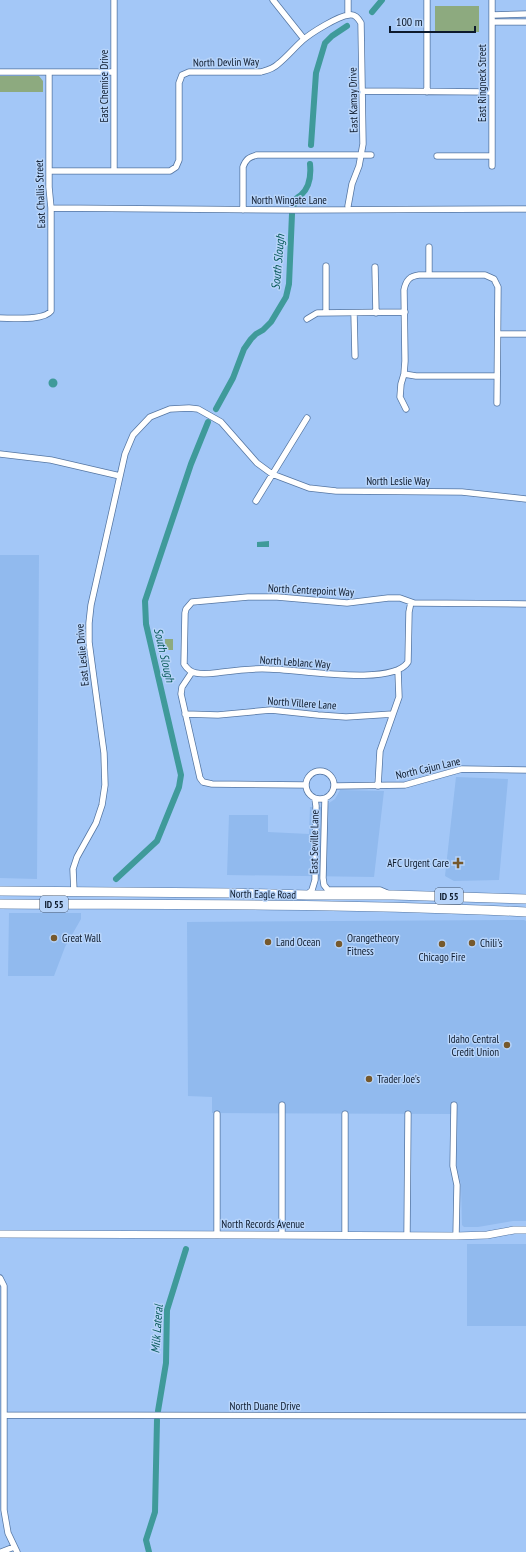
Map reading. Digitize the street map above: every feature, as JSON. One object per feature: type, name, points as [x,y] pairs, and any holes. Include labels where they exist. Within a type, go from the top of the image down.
[{"type":"highway","name":"North Eagle Road","points":[[0,891],[393,895],[526,899]]},
{"type":"highway","points":[[170,904],[176,899],[246,900],[254,894]]},
{"type":"highway","points":[[262,905],[265,899],[304,899],[307,895]]},
{"type":"highway","name":"North Eagle Road","points":[[0,904],[262,905],[526,912]]},
{"type":"street","name":"East Chemise Drive","points":[[114,0],[114,171]]},
{"type":"street","points":[[273,0],[304,39]]},
{"type":"street","points":[[348,0],[348,15]]},
{"type":"street","points":[[427,0],[427,92]]},
{"type":"street","name":"East Ringneck Street","points":[[492,0],[492,166]]},
{"type":"street","points":[[492,15],[526,14]]},
{"type":"street","name":"North Devlin Way","points":[[114,171],[170,171],[176,166],[179,160],[179,83],[182,75],[189,72],[261,72],[270,70],[278,65],[304,39],[333,21],[348,15]]},
{"type":"street","name":"East Kamay Drive","points":[[348,15],[354,15],[359,18],[361,23],[364,144],[359,166],[352,184],[348,206]]},
{"type":"street","points":[[492,22],[526,22]]},
{"type":"street","points":[[0,72],[114,72]]},
{"type":"street","name":"East Challis Street","points":[[0,318],[40,317],[49,314],[52,306],[49,171],[49,72]]},
{"type":"street","points":[[363,91],[492,92]]},
{"type":"street","points":[[243,210],[243,167],[245,161],[250,156],[371,155]]},
{"type":"street","points":[[437,156],[492,156]]},
{"type":"street","points":[[49,171],[114,171]]},
{"type":"street","name":"North Wingate Lane","points":[[51,208],[243,210],[526,208]]},
{"type":"street","points":[[429,247],[430,275]]},
{"type":"street","points":[[326,266],[326,313]]},
{"type":"street","points":[[376,268],[376,313]]},
{"type":"street","points":[[406,409],[400,397],[401,384],[404,374],[404,290],[408,279],[412,276],[485,275],[494,279],[498,287],[497,403]]},
{"type":"street","points":[[307,319],[317,313],[405,312]]},
{"type":"street","points":[[354,313],[355,356]]},
{"type":"street","points":[[498,334],[526,334]]},
{"type":"street","points":[[404,374],[416,376],[497,376]]},
{"type":"street","name":"East Leslie Drive","points":[[74,892],[73,869],[77,857],[96,823],[102,805],[105,785],[104,753],[89,642],[89,623],[91,605],[125,455],[133,435],[150,417],[170,409],[180,407],[198,410],[214,417]]},
{"type":"street","name":"North Leslie Way","points":[[214,417],[225,426],[257,463],[272,474],[308,488],[336,491],[462,492],[526,499]]},
{"type":"street","points":[[256,501],[307,418]]},
{"type":"street","points":[[0,454],[51,460],[120,476]]},
{"type":"street","name":"North Centrepoint Way","points":[[192,672],[188,670],[184,664],[185,613],[190,604],[248,597],[277,596],[347,603],[400,598],[412,602],[526,604]]},
{"type":"street","points":[[378,786],[380,752],[399,697],[398,670],[403,668],[408,662],[409,612],[412,602]]},
{"type":"street","name":"North Leblanc Way","points":[[192,672],[203,674],[270,669],[346,675],[371,674],[398,670]]},
{"type":"street","points":[[192,672],[182,686],[181,694],[195,764],[200,778],[204,782],[212,784],[306,786]]},
{"type":"street","name":"North Villere Lane","points":[[185,714],[218,715],[271,710],[318,716],[346,717],[393,714]]},
{"type":"street","name":"North Cajun Lane","points":[[335,786],[405,785],[462,769],[526,770]]},
{"type":"street","points":[[322,771],[330,774],[333,778],[335,786],[331,796],[325,799],[315,799],[309,794],[306,786],[308,778],[312,774],[322,771]]},
{"type":"street","name":"East Seville Lane","points":[[307,895],[312,890],[315,880],[315,799]]},
{"type":"street","name":"East Seville Lane","points":[[325,799],[324,885],[328,890],[380,890],[393,895]]},
{"type":"street","points":[[282,1105],[282,1235]]},
{"type":"street","points":[[454,1105],[453,1166],[457,1185],[456,1236]]},
{"type":"street","points":[[217,1114],[217,1235]]},
{"type":"street","points":[[345,1114],[345,1235]]},
{"type":"street","points":[[407,1235],[408,1114]]},
{"type":"street","name":"North Records Avenue","points":[[0,1234],[456,1236],[487,1235],[514,1230],[526,1230]]},
{"type":"street","points":[[0,1278],[4,1286],[4,1415],[2,1483],[5,1521],[8,1533],[16,1549],[1,1552]]},
{"type":"street","name":"North Duane Drive","points":[[4,1415],[526,1416]]},
{"type":"shaded area","points":[[435,6],[479,6],[479,32],[435,32]]},
{"type":"shaded area","points":[[0,76],[39,76],[43,81],[43,92],[0,92]]},
{"type":"shaded area","points":[[51,379],[55,379],[57,383],[55,387],[51,387],[49,385],[49,381]]},
{"type":"shaded area","points":[[269,541],[269,547],[257,547],[257,542]]},
{"type":"shaded area","points":[[0,555],[39,555],[37,879],[0,878]]},
{"type":"shaded area","points":[[165,639],[173,639],[173,650],[165,650]]},
{"type":"shaded area","points":[[456,777],[508,779],[499,880],[454,881],[445,876]]},
{"type":"shaded area","points":[[340,790],[384,791],[374,877],[227,875],[229,815],[268,815],[268,832],[309,834],[310,807],[328,807],[329,803],[335,799]]},
{"type":"shaded area","points":[[9,913],[81,913],[81,919],[65,947],[54,976],[8,976]]},
{"type":"shaded area","points":[[526,921],[526,1221],[513,1221],[478,1227],[464,1227],[462,1225],[461,1185],[457,1168],[456,1114],[212,1113],[212,1097],[188,1096],[187,922]]},
{"type":"shaded area","points":[[467,1244],[526,1244],[526,1326],[467,1326]]},
{"type":"waterway","name":"South Slough","points":[[372,12],[382,0]]},
{"type":"waterway","name":"South Slough","points":[[311,145],[316,73],[325,43],[332,36],[347,26]]},
{"type":"waterway","name":"South Slough","points":[[294,205],[296,199],[304,192],[308,184],[310,164]]},
{"type":"waterway","name":"South Slough","points":[[216,409],[233,378],[244,349],[251,339],[271,322],[286,297],[289,284],[292,214]]},
{"type":"waterway","name":"South Slough","points":[[116,879],[157,841],[179,787],[181,775],[146,624],[145,601],[191,464],[208,422]]},
{"type":"waterway","name":"Milk Lateral","points":[[158,1411],[166,1363],[167,1310],[186,1249]]},
{"type":"waterway","name":"Milk Lateral","points":[[149,1552],[146,1540],[155,1512],[157,1420]]},
{"type":"place","name":"AFC Urgent Care","points":[[458,863]]},
{"type":"place","name":"Great Wall","points":[[54,938]]},
{"type":"place","name":"Land Ocean","points":[[268,942]]},
{"type":"place","name":"Chili's","points":[[472,943]]},
{"type":"place","name":"Orangetheory Fitness","points":[[339,944]]},
{"type":"place","name":"Chicago Fire","points":[[442,944]]},
{"type":"place","name":"Idaho Central Credit Union","points":[[507,1045]]},
{"type":"place","name":"Trader Joe's","points":[[369,1079]]}]
